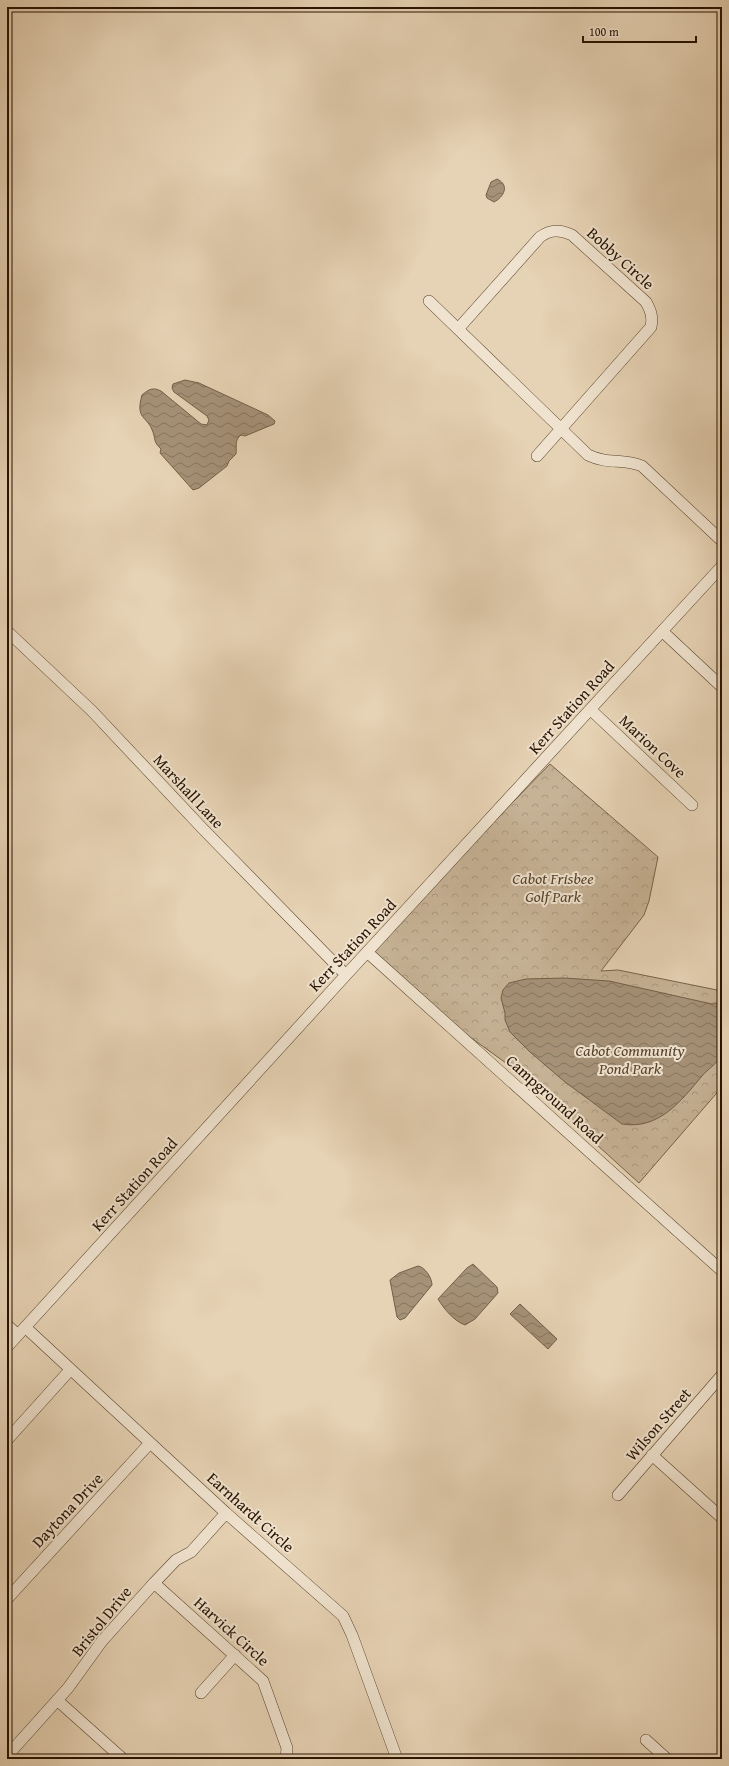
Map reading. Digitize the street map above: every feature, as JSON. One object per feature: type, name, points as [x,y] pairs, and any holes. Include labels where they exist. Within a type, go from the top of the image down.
[{"type":"street","name":"Bobby Circle","points":[[458,329],[540,237],[547,232],[554,230],[564,231],[572,235],[646,302],[650,309],[652,318],[651,327],[561,429]]},
{"type":"street","points":[[429,301],[588,455],[599,460],[633,462],[642,466],[722,541]]},
{"type":"street","points":[[537,456],[561,429]]},
{"type":"street","name":"Kerr Station Road","points":[[7,1347],[346,974],[591,710],[722,566]]},
{"type":"street","name":"Marshall Lane","points":[[7,631],[92,712],[203,829],[346,974]]},
{"type":"street","points":[[662,631],[722,687]]},
{"type":"street","name":"Marion Cove","points":[[591,710],[692,805]]},
{"type":"street","name":"Campground Road","points":[[367,952],[722,1271]]},
{"type":"street","name":"Earnhardt Circle","points":[[7,1325],[21,1331],[70,1370],[343,1616],[352,1635],[397,1759]]},
{"type":"street","points":[[7,1440],[70,1370]]},
{"type":"street","name":"Wilson Street","points":[[618,1495],[722,1375]]},
{"type":"street","name":"Daytona Drive","points":[[7,1599],[150,1443]]},
{"type":"street","points":[[652,1454],[722,1518]]},
{"type":"street","name":"Bristol Drive","points":[[7,1756],[57,1700],[87,1663],[102,1641],[154,1583],[176,1560],[191,1552],[226,1512]]},
{"type":"street","name":"Harvick Circle","points":[[154,1583],[263,1681],[287,1748],[286,1759]]},
{"type":"street","points":[[201,1693],[235,1655]]},
{"type":"street","points":[[57,1700],[123,1759]]},
{"type":"street","points":[[646,1740],[667,1759]]},
{"type":"green space","points":[[550,764],[658,857],[649,901],[644,915],[601,971],[618,970],[722,991],[722,1087],[639,1183],[510,1066],[426,1005],[367,952]]},
{"type":"water","points":[[497,179],[503,184],[504,191],[501,197],[494,202],[487,198],[486,195],[491,182]]},
{"type":"water","points":[[185,380],[199,383],[268,415],[275,421],[274,424],[245,436],[241,435],[237,439],[236,454],[229,461],[227,466],[199,488],[193,490],[160,453],[161,449],[156,442],[151,427],[141,413],[140,409],[142,395],[149,390],[156,389],[161,391],[201,424],[207,425],[209,420],[207,416],[174,392],[172,388],[173,384]]},
{"type":"water","points":[[564,978],[609,981],[712,1004],[722,1003],[723,1039],[721,1055],[686,1095],[668,1112],[647,1123],[635,1125],[622,1124],[565,1082],[530,1052],[510,1032],[505,1020],[505,1013],[501,998],[503,990],[509,983],[526,979]]},
{"type":"water","points":[[473,1264],[497,1287],[498,1293],[475,1319],[465,1325],[457,1321],[443,1307],[438,1299],[467,1268]]},
{"type":"water","points":[[418,1266],[423,1268],[428,1273],[432,1285],[405,1318],[400,1320],[397,1317],[390,1280],[399,1273]]},
{"type":"water","points":[[520,1304],[557,1339],[548,1349],[510,1314]]},
{"type":"railway","points":[[7,10],[18,7]]},
{"type":"park label","name":"Cabot Frisbee Golf Park","points":[[553,887]]},
{"type":"park label","name":"Cabot Community Pond Park","points":[[630,1059]]}]
